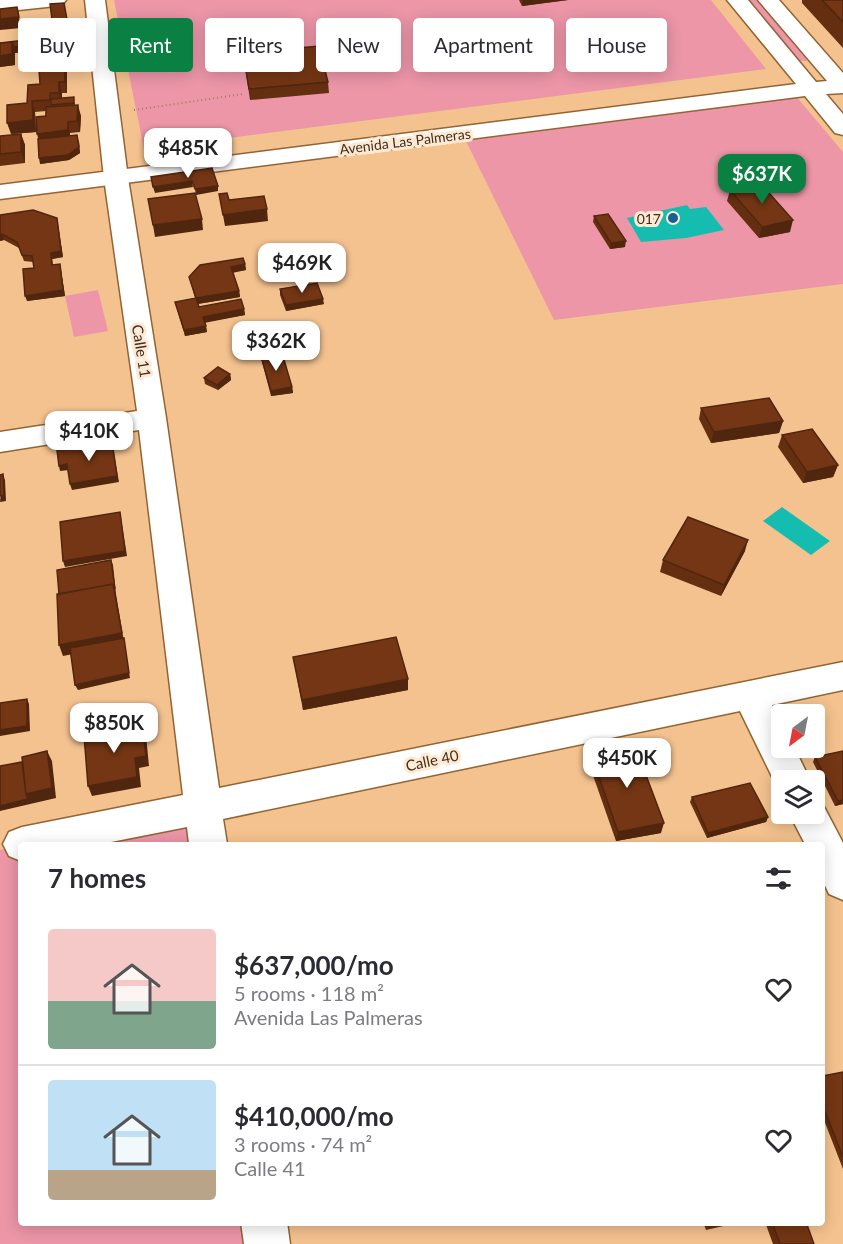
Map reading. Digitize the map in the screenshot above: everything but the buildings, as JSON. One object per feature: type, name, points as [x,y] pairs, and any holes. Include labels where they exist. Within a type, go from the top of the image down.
[{"type":"street","points":[[0,6],[56,0]]},
{"type":"street","name":"Calle 11","points":[[95,0],[115,172],[152,418],[208,842]]},
{"type":"street","points":[[737,0],[843,128]]},
{"type":"street","points":[[768,0],[841,81]]},
{"type":"street","name":"Avenida Las Palmeras","points":[[0,192],[115,172],[841,81]]},
{"type":"street","name":"Avenida Las Palmeras","points":[[0,180],[115,172]]},
{"type":"street","points":[[0,442],[152,418]]},
{"type":"street","name":"Calle 40","points":[[36,842],[843,676]]},
{"type":"street","points":[[749,694],[787,770]]},
{"type":"street","points":[[814,824],[823,842]]},
{"type":"street","name":"Calle 40","points":[[0,849],[18,846]]},
{"type":"street","points":[[825,847],[843,882]]},
{"type":"street","points":[[265,1226],[267,1244]]},
{"type":"path","points":[[109,113],[243,94]]},
{"type":"shaded area","points":[[114,0],[711,0],[766,69],[144,149],[128,72],[193,72],[193,18],[118,18]]},
{"type":"shaded area","points":[[743,0],[757,0],[808,59],[798,61]]},
{"type":"shaded area","name":"017","points":[[795,95],[843,152],[843,284],[554,320],[463,135]]},
{"type":"shaded area","points":[[98,290],[108,331],[74,337],[65,296]]},
{"type":"shaded area","points":[[203,808],[208,842],[35,842]]},
{"type":"shaded area","points":[[18,846],[18,1226],[264,1226],[267,1244],[0,1244],[0,850]]},
{"type":"water","points":[[687,205],[690,209],[706,207],[724,230],[686,238],[641,242],[627,218]]},
{"type":"water","points":[[782,507],[830,541],[811,555],[763,521]]},
{"type":"place","name":"017","points":[[673,218]]}]
